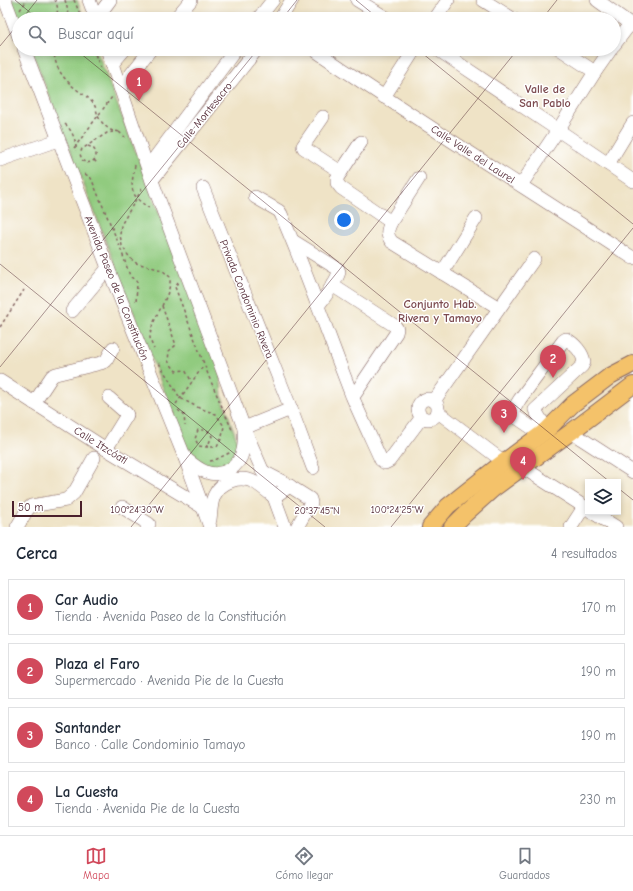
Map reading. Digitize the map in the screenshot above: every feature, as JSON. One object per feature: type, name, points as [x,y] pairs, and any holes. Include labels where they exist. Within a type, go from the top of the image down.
[{"type":"main road","points":[[430,527],[448,506],[544,432],[573,404],[610,376],[633,365]]},
{"type":"main road","points":[[452,527],[493,489],[632,387]]},
{"type":"street","points":[[5,0],[12,18]]},
{"type":"street","points":[[89,0],[93,12]]},
{"type":"street","points":[[101,12],[110,0]]},
{"type":"street","points":[[181,12],[191,0]]},
{"type":"street","points":[[266,12],[273,0]]},
{"type":"street","points":[[284,12],[292,0]]},
{"type":"street","points":[[440,12],[448,0]]},
{"type":"street","points":[[483,0],[502,12]]},
{"type":"street","points":[[597,0],[613,12]]},
{"type":"street","points":[[362,1],[378,12]]},
{"type":"street","points":[[621,18],[631,25],[621,37]]},
{"type":"street","name":"Avenida Paseo de la Constitución","points":[[27,56],[58,140],[71,157],[108,268],[185,458],[210,526]]},
{"type":"street","points":[[109,56],[148,167],[148,182],[244,445],[241,456],[235,465],[226,471],[209,473],[198,468],[185,458]]},
{"type":"street","points":[[112,64],[119,56]]},
{"type":"street","points":[[120,88],[145,56]]},
{"type":"street","name":"Calle Montesacro","points":[[148,167],[231,56]]},
{"type":"street","name":"Calle Montesacro","points":[[148,182],[250,56]]},
{"type":"street","name":"Calle Valle del Laurel","points":[[323,56],[384,97],[633,258]]},
{"type":"street","points":[[384,97],[410,56]]},
{"type":"street","points":[[447,56],[633,181]]},
{"type":"street","points":[[571,56],[595,72]]},
{"type":"street","points":[[521,185],[606,56]]},
{"type":"street","points":[[323,117],[303,146],[341,172]]},
{"type":"street","points":[[608,164],[633,123]]},
{"type":"street","points":[[0,160],[58,140]]},
{"type":"street","points":[[361,142],[341,172],[337,180],[339,186],[391,222]]},
{"type":"street","points":[[419,178],[391,222],[387,234],[392,242],[499,308]]},
{"type":"street","name":"Privada Condominio Rivera","points":[[203,188],[313,468]]},
{"type":"street","points":[[255,197],[279,211],[293,241],[353,397],[381,460],[385,463],[389,461],[432,412],[499,308],[534,259]]},
{"type":"street","points":[[442,273],[476,218]]},
{"type":"street","points":[[293,241],[338,269],[338,275],[318,306]]},
{"type":"street","points":[[72,311],[108,268]]},
{"type":"street","points":[[332,285],[395,326],[397,329],[396,333],[353,397]]},
{"type":"street","points":[[566,339],[571,342],[584,357],[584,362],[582,366],[536,410],[544,432],[513,415],[512,412],[562,341],[566,339]]},
{"type":"street","points":[[34,403],[52,376],[60,372],[106,361],[113,348]]},
{"type":"street","name":"Calle Itzcóatl","points":[[0,381],[106,449],[204,508]]},
{"type":"street","points":[[106,449],[127,415],[110,398]]},
{"type":"street","points":[[238,430],[291,409]]},
{"type":"street","points":[[432,412],[501,464]]},
{"type":"street","points":[[238,430],[262,471],[274,497],[285,527]]},
{"type":"street","points":[[571,432],[633,472]]},
{"type":"street","points":[[17,527],[31,506],[66,500],[70,497],[74,493],[94,458]]},
{"type":"street","points":[[522,467],[585,507]]},
{"type":"street","points":[[262,471],[290,486],[310,500],[311,503],[296,527]]},
{"type":"street","points":[[210,526],[214,497],[221,487],[232,480],[243,479],[253,481],[274,497]]},
{"type":"street","points":[[274,497],[290,486]]},
{"type":"street","points":[[122,507],[149,524],[147,527]]},
{"type":"street","points":[[571,527],[585,512]]},
{"type":"street","points":[[597,515],[616,527]]},
{"type":"path","points":[[55,0],[58,7],[57,12]]},
{"type":"path","points":[[65,0],[68,12]]},
{"type":"path","points":[[74,0],[79,12]]},
{"type":"path","points":[[55,56],[62,76],[70,85],[91,100],[96,107],[98,116],[107,128],[119,132],[128,138]]},
{"type":"path","points":[[71,157],[76,145],[112,96],[120,88]]},
{"type":"path","points":[[65,124],[69,128],[76,145],[76,150],[71,157]]},
{"type":"path","points":[[76,150],[88,146],[107,133],[119,132]]},
{"type":"path","points":[[82,149],[80,154],[82,160],[92,162],[96,158],[96,152],[93,148],[88,146]]},
{"type":"path","points":[[94,160],[98,164]]},
{"type":"path","points":[[136,160],[132,179],[133,192],[142,203],[155,211]]},
{"type":"path","points":[[80,171],[91,178],[120,246],[130,276],[137,282],[135,309]]},
{"type":"path","points":[[148,182],[142,189],[121,226],[120,236],[122,246],[130,258],[136,263],[162,270],[170,277],[171,285],[152,328],[150,338],[153,350],[149,344]]},
{"type":"path","points":[[175,287],[178,281]]},
{"type":"path","points":[[171,285],[175,287],[204,365],[238,430]]},
{"type":"path","points":[[0,327],[24,290]]},
{"type":"path","points":[[162,306],[176,345],[169,351],[168,361],[176,371],[186,370],[192,382]]},
{"type":"path","points":[[159,362],[180,398],[199,408],[216,414],[224,426],[222,437],[217,447],[206,447],[199,446],[195,439],[198,430],[207,430],[212,436],[206,447]]},
{"type":"path","points":[[185,427],[184,415],[173,406],[204,365]]},
{"type":"path","points":[[205,462],[215,460],[229,453],[231,450]]},
{"type":"green space","points":[[11,0],[77,0],[81,12],[16,12]]},
{"type":"green space","points":[[34,56],[99,56],[220,371],[222,397],[239,446],[234,456],[227,463],[216,466],[201,465],[190,457]]},
{"type":"place","name":"Car Audio","points":[[139,101]]},
{"type":"place","name":"Plaza el Faro","points":[[553,378]]},
{"type":"place","name":"Santander","points":[[504,433]]},
{"type":"place","name":"La Cuesta","points":[[523,480]]},
{"type":"district","name":"Valle de San Pablo","points":[[545,96]]},
{"type":"district","name":"Conjunto Hab. Rivera y Tamayo","points":[[440,311]]}]
